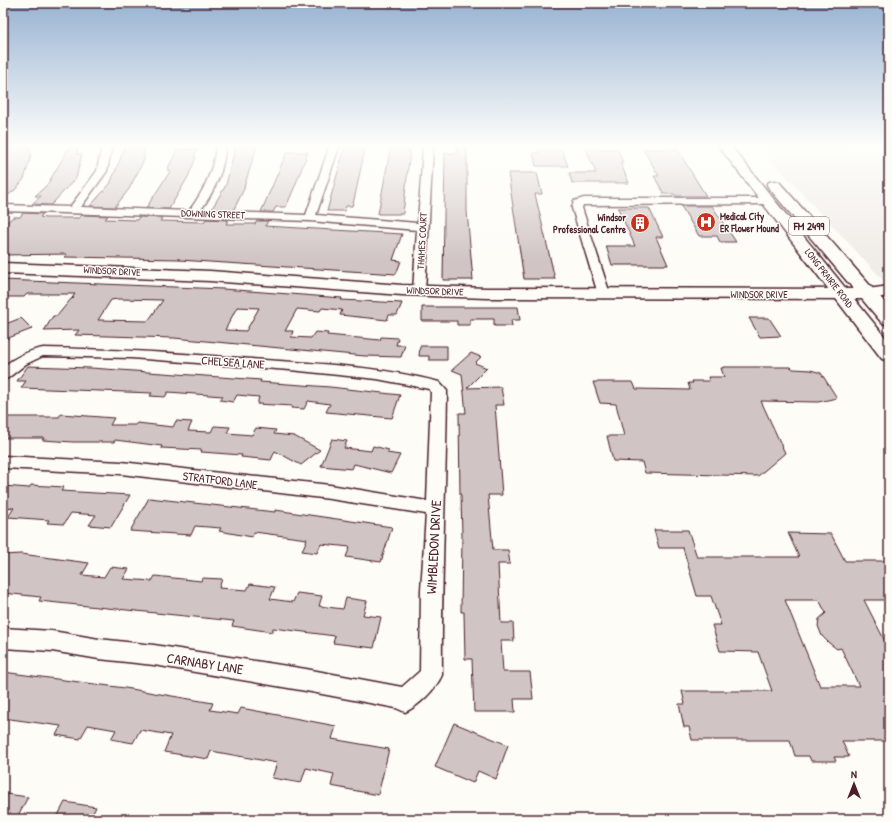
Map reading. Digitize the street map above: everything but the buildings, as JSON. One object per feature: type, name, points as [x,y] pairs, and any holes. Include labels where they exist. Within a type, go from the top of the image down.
[{"type":"main road","name":"LONG PRAIRIE ROAD","points":[[754,183],[889,355]]},
{"type":"main road","name":"LONG PRAIRIE ROAD","points":[[773,183],[889,319]]},
{"type":"street","points":[[74,209],[93,183]]},
{"type":"street","points":[[193,213],[207,193],[211,183]]},
{"type":"street","points":[[310,218],[322,183]]},
{"type":"street","name":"THAMES COURT","points":[[419,291],[426,183]]},
{"type":"street","points":[[604,294],[577,208],[578,203],[584,201],[769,202]]},
{"type":"street","name":"DOWNING STREET","points":[[3,208],[74,209],[310,218],[423,227]]},
{"type":"street","name":"WINDSOR DRIVE","points":[[3,268],[217,276],[419,291],[604,294],[868,294]]},
{"type":"street","points":[[868,294],[889,291]]},
{"type":"street","points":[[868,294],[889,298]]},
{"type":"street","name":"CHELSEA LANE","points":[[3,375],[16,363],[31,354],[43,352],[131,354],[377,374],[434,385]]},
{"type":"street","name":"WIMBLEDON DRIVE","points":[[406,701],[431,675],[431,590],[436,509],[439,391],[434,385]]},
{"type":"street","name":"STRATFORD LANE","points":[[3,462],[121,468],[330,492],[436,509]]},
{"type":"street","name":"CARNABY LANE","points":[[3,638],[52,641],[100,649],[154,654],[306,680],[401,698],[406,701]]},
{"type":"shaded area","points":[[793,183],[889,183],[889,287]]},
{"type":"place","name":"Medical City ER Flower Mound","points":[[706,222]]},
{"type":"place","name":"Windsor Professional Centre","points":[[640,223]]}]
